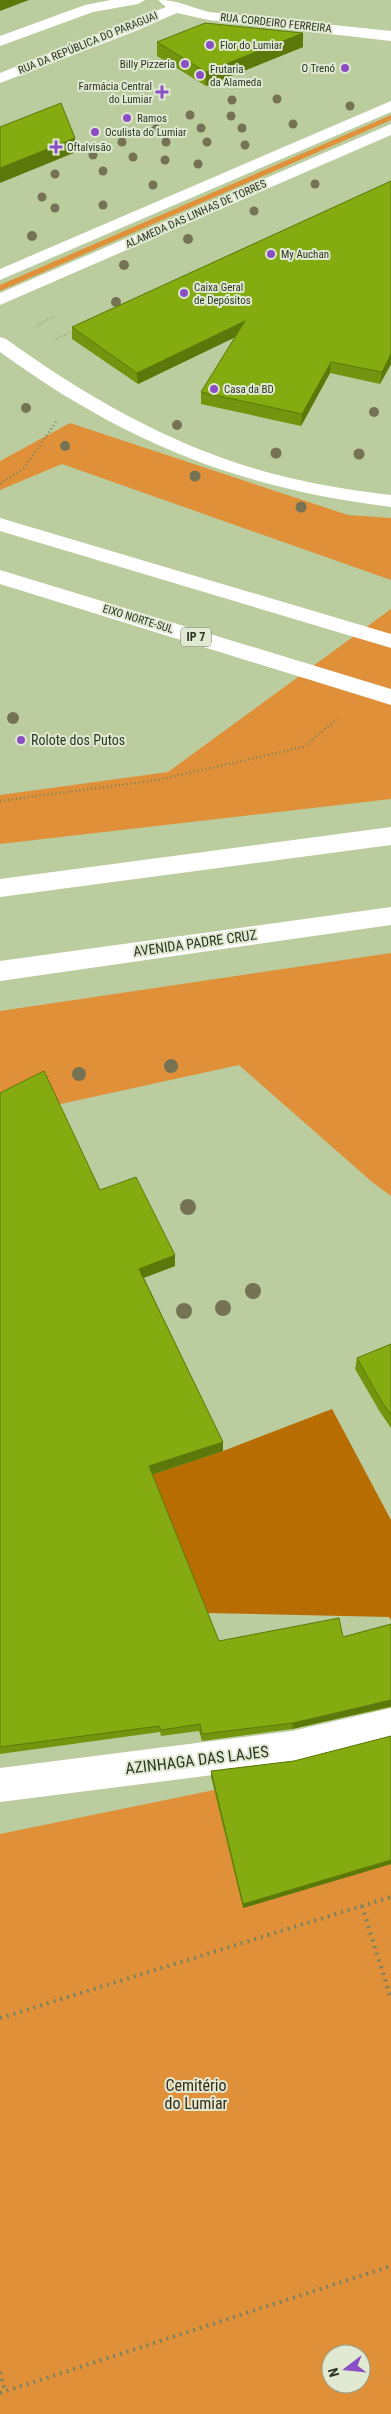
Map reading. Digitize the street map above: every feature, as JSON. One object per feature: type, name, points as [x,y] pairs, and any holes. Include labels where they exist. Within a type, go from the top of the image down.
[{"type":"main road","name":"RUA DA REPÚBLICA DO PARAGUAI","points":[[0,41],[90,8],[138,0]]},
{"type":"main road","name":"RUA DA REPÚBLICA DO PARAGUAI","points":[[0,78],[128,29],[170,4]]},
{"type":"main road","name":"RUA CORDEIRO FERREIRA","points":[[170,4],[209,16],[391,36]]},
{"type":"main road","name":"ALAMEDA DAS LINHAS DE TORRES","points":[[0,275],[391,106]]},
{"type":"main road","name":"ALAMEDA DAS LINHAS DE TORRES","points":[[0,300],[391,128]]},
{"type":"main road","points":[[0,343],[87,402],[160,440],[233,468],[273,480],[315,489],[391,501]]},
{"type":"main road","points":[[0,524],[391,641]]},
{"type":"main road","name":"EIXO NORTE-SUL","points":[[0,577],[391,697]]},
{"type":"main road","points":[[0,888],[391,836]]},
{"type":"main road","name":"AVENIDA PADRE CRUZ","points":[[0,971],[391,916]]},
{"type":"main road","points":[[292,930],[391,927]]},
{"type":"main road","name":"AZINHAGA DAS LAJES","points":[[0,1785],[292,1748],[391,1724]]},
{"type":"path","points":[[30,329],[54,316]]},
{"type":"path","points":[[49,342],[76,330]]},
{"type":"path","points":[[0,484],[24,468],[58,418]]},
{"type":"path","points":[[0,801],[158,780],[303,747],[340,716]]},
{"type":"path","points":[[0,2018],[391,1897]]},
{"type":"path","points":[[362,1906],[391,2000]]},
{"type":"path","points":[[0,2372],[3,2392],[391,2266]]},
{"type":"green space","points":[[391,115],[391,120],[0,291],[0,285]]},
{"type":"green space","points":[[70,423],[348,515],[391,518],[391,580],[62,464],[0,490],[0,461]]},
{"type":"green space","points":[[391,609],[391,799],[0,844],[0,795],[168,772]]},
{"type":"green space","points":[[391,953],[391,1196],[371,1181],[239,1065],[56,1105],[0,1106],[0,1011]]},
{"type":"green space","name":"Cemitério do Lumiar","points":[[391,1763],[391,2414],[0,2414],[0,1834],[214,1790]]},
{"type":"shaded area","points":[[332,1409],[391,1520],[391,1620],[389,1617],[205,1613],[150,1475],[223,1451]]},
{"type":"building","points":[[205,23],[303,33],[206,72],[157,42]]},
{"type":"building","points":[[61,103],[75,138],[0,168],[0,127]]},
{"type":"building","points":[[391,181],[391,354],[382,372],[331,362],[302,414],[201,392],[245,321],[137,373],[72,327]]},
{"type":"building","points":[[44,1071],[100,1190],[136,1177],[175,1255],[139,1269],[223,1442],[149,1466],[219,1641],[339,1618],[343,1637],[391,1624],[391,1700],[293,1723],[202,1734],[200,1724],[161,1730],[159,1726],[0,1747],[0,1093]]},
{"type":"building","points":[[391,1344],[391,1415],[357,1358]]},
{"type":"building","points":[[391,1736],[391,1860],[243,1904],[211,1771],[294,1761]]},
{"type":"place","name":"Flor do Lumiar","points":[[210,45]]},
{"type":"place","name":"Billy Pizzeria","points":[[185,64]]},
{"type":"place","name":"O Trenó","points":[[345,68]]},
{"type":"place","name":"Frutaria da Alameda","points":[[200,75]]},
{"type":"place","name":"Farmácia Central do Lumiar","points":[[162,92]]},
{"type":"place","name":"Ramos","points":[[127,118]]},
{"type":"place","name":"Oculista do Lumiar","points":[[95,132]]},
{"type":"place","name":"Oftalvisão","points":[[56,147]]},
{"type":"place","name":"My Auchan","points":[[271,254]]},
{"type":"place","name":"Caixa Geral de Depósitos","points":[[184,293]]},
{"type":"place","name":"Casa da BD","points":[[214,389]]},
{"type":"place","name":"Rolote dos Putos","points":[[21,740]]}]
